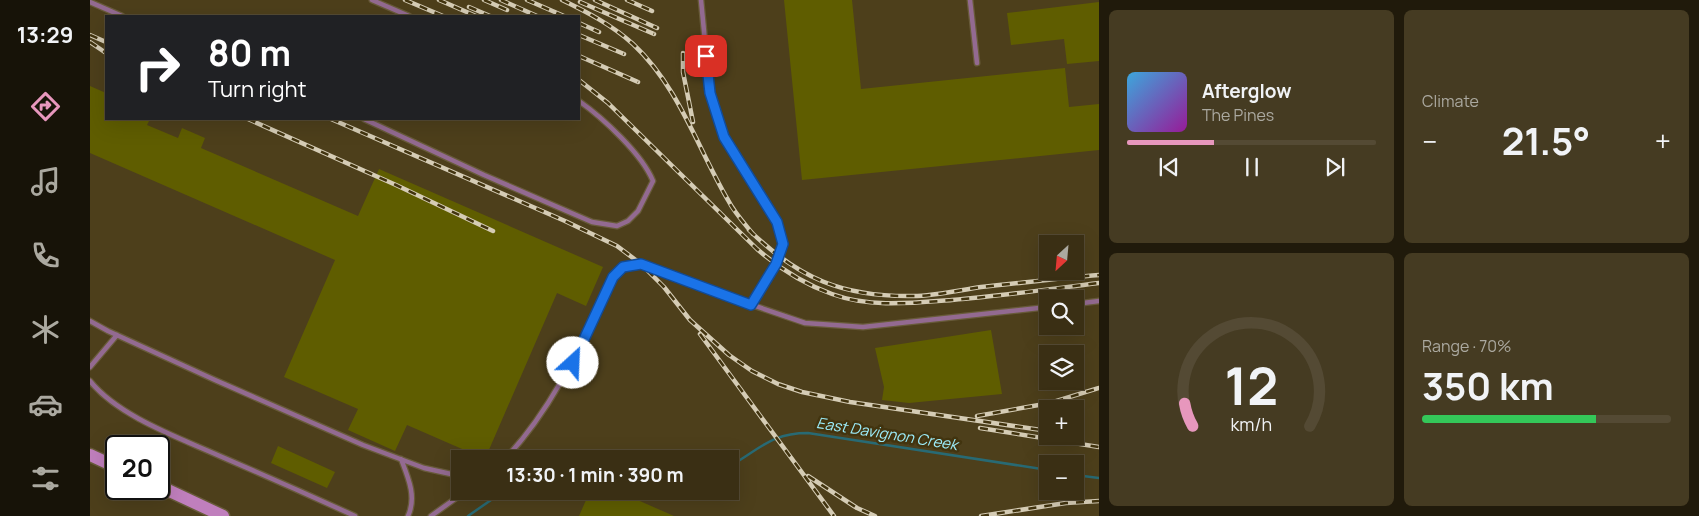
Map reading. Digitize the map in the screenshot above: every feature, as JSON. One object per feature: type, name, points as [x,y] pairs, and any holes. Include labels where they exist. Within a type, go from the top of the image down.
[{"type":"main road","points":[[90,455],[105,462]]},
{"type":"main road","points":[[170,491],[223,516]]},
{"type":"lane","points":[[372,0],[407,15]]},
{"type":"lane","points":[[701,0],[710,93],[724,137],[777,222],[783,244],[776,264],[751,305]]},
{"type":"lane","points":[[970,0],[977,63]]},
{"type":"lane","points":[[90,2],[120,15]]},
{"type":"lane","points":[[366,120],[484,175],[592,222],[617,226],[628,221],[638,211],[652,181],[648,170],[622,139],[580,102]]},
{"type":"lane","points":[[512,450],[552,400],[573,363],[613,277],[623,267],[641,264],[805,323],[863,327],[1039,308]]},
{"type":"lane","points":[[1084,303],[1099,301]]},
{"type":"lane","points":[[90,321],[116,335],[215,380],[363,445],[424,468],[451,474]]},
{"type":"lane","points":[[90,367],[116,335]]},
{"type":"lane","points":[[90,381],[120,408],[164,431],[355,516]]},
{"type":"lane","points":[[401,459],[410,482],[412,498],[408,516]]},
{"type":"lane","points":[[431,516],[453,500]]},
{"type":"building","points":[[784,0],[852,0],[861,89],[1065,68],[1069,107],[1099,104],[1099,150],[802,180]]},
{"type":"building","points":[[1099,2],[1099,61],[1067,64],[1064,39],[1011,45],[1007,13]]},
{"type":"building","points":[[90,86],[105,93],[105,120],[150,120],[147,125],[178,138],[182,128],[205,138],[201,148],[358,216],[379,169],[603,267],[586,306],[557,293],[489,450],[464,450],[407,425],[395,451],[348,430],[358,409],[284,377],[335,260],[90,153]]},
{"type":"building","points":[[991,330],[1002,394],[909,403],[882,400],[884,387],[875,348]]},
{"type":"building","points":[[278,446],[335,472],[327,488],[271,463]]},
{"type":"building","points":[[586,500],[638,500],[674,516],[579,516]]},
{"type":"waterway","name":"East Davignon Creek","points":[[739,460],[775,439],[808,433],[1039,469]]},
{"type":"waterway","name":"East Davignon Creek","points":[[1084,476],[1099,478]]},
{"type":"waterway","name":"East Davignon Creek","points":[[468,516],[491,500]]},
{"type":"railway","points":[[405,0],[441,15]]},
{"type":"railway","points":[[439,0],[474,15]]},
{"type":"railway","points":[[484,0],[507,10]]},
{"type":"railway","points":[[501,0],[535,15]]},
{"type":"railway","points":[[527,0],[562,15]]},
{"type":"railway","points":[[562,0],[590,14],[617,31],[649,61],[675,98],[730,204],[753,234]]},
{"type":"railway","points":[[595,0],[657,28]]},
{"type":"railway","points":[[627,0],[652,11]]},
{"type":"railway","points":[[580,2],[654,34]]},
{"type":"railway","points":[[469,7],[488,15]]},
{"type":"railway","points":[[580,23],[599,32]]},
{"type":"railway","points":[[90,35],[105,42]]},
{"type":"railway","points":[[580,35],[624,54]]},
{"type":"railway","points":[[90,42],[105,52]]},
{"type":"railway","points":[[683,53],[683,72],[693,122]]},
{"type":"railway","points":[[580,56],[638,82]]},
{"type":"railway","points":[[580,81],[608,103],[757,249],[792,275],[832,294],[876,303],[906,303],[952,300],[1099,283]]},
{"type":"railway","points":[[250,120],[493,231]]},
{"type":"railway","points":[[333,120],[565,221],[617,246],[641,264],[664,287],[690,320],[729,355],[752,371],[778,384],[802,392],[850,402],[1039,430]]},
{"type":"railway","points":[[749,230],[768,247],[804,273],[824,282],[865,293],[921,296],[981,287],[1099,275]]},
{"type":"railway","points":[[700,334],[834,516]]},
{"type":"railway","points":[[977,416],[1050,403],[1099,388]]},
{"type":"railway","points":[[980,428],[1099,447]]},
{"type":"railway","points":[[808,476],[857,508],[875,516]]},
{"type":"railway","points":[[981,516],[1066,503],[1099,501]]},
{"type":"route","points":[[573,363],[613,277],[623,267],[641,264],[751,305],[779,258],[783,244],[777,222],[724,137],[710,93],[706,56]]}]
